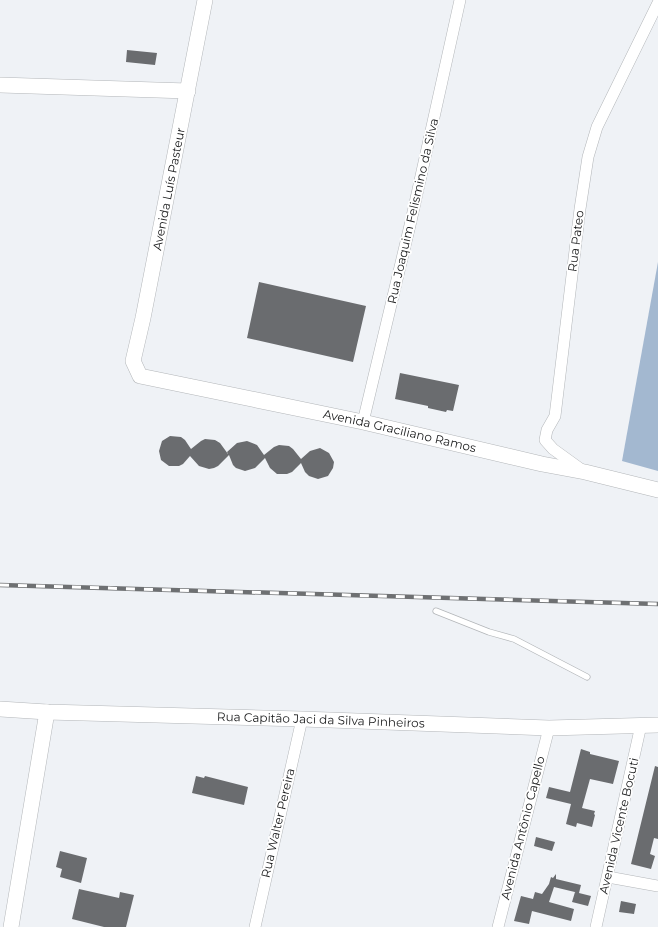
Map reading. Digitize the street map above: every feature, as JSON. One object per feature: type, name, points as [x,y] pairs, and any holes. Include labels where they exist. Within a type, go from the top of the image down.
[{"type":"street","name":"Avenida Luís Pasteur","points":[[140,376],[133,361],[145,311],[205,0]]},
{"type":"street","name":"Rua Joaquim Felismino da Silva","points":[[363,422],[411,221],[460,0]]},
{"type":"street","name":"Rua Pateo","points":[[585,472],[553,450],[545,440],[547,430],[555,416],[581,201],[588,157],[597,127],[658,2]]},
{"type":"street","points":[[0,85],[188,91]]},
{"type":"street","name":"Avenida Graciliano Ramos","points":[[140,376],[363,422],[658,490]]},
{"type":"street","name":"Rua Capitão Jaci da Silva Pinheiros","points":[[0,709],[47,712],[549,728],[641,725]]},
{"type":"street","points":[[11,927],[47,712]]},
{"type":"street","name":"Rua Walter Pereira","points":[[255,927],[302,719]]},
{"type":"street","points":[[641,725],[658,725]]},
{"type":"street","name":"Avenida Vicente Bocuti","points":[[596,927],[641,725]]},
{"type":"street","name":"Avenida Antônio Capello","points":[[498,927],[549,728]]},
{"type":"street","points":[[608,877],[658,886]]},
{"type":"lane","points":[[436,611],[489,632],[514,639],[587,677]]},
{"type":"shaded area","points":[[658,262],[658,471],[622,461]]},
{"type":"building","points":[[127,50],[157,53],[155,65],[126,62]]},
{"type":"building","points":[[259,282],[366,306],[353,362],[247,338]]},
{"type":"building","points":[[400,373],[459,385],[453,411],[447,410],[446,412],[428,408],[428,406],[395,399]]},
{"type":"building","points":[[170,436],[181,437],[191,449],[205,439],[215,440],[220,443],[228,454],[227,452],[237,443],[247,441],[257,445],[264,455],[279,445],[289,446],[301,459],[310,451],[320,448],[329,453],[334,462],[333,468],[328,476],[318,479],[309,476],[305,472],[301,463],[292,472],[287,474],[277,474],[270,468],[265,458],[255,468],[245,471],[236,468],[233,465],[229,455],[218,466],[209,469],[199,466],[190,456],[183,464],[179,466],[169,466],[161,460],[159,451],[162,441]]},
{"type":"building","points":[[581,749],[590,752],[590,754],[619,761],[613,784],[590,779],[582,808],[595,811],[592,827],[577,823],[576,827],[566,824],[571,804],[546,798],[549,787],[570,792]]},
{"type":"building","points":[[655,766],[658,767],[658,839],[654,838],[650,854],[655,856],[651,869],[631,864]]},
{"type":"building","points":[[196,776],[204,778],[205,776],[248,787],[244,805],[192,793]]},
{"type":"building","points":[[536,837],[555,842],[552,851],[534,846]]},
{"type":"building","points":[[60,851],[87,858],[81,883],[60,877],[62,869],[56,867]]},
{"type":"building","points":[[556,874],[556,879],[581,885],[579,893],[554,887],[549,902],[574,909],[571,921],[532,911],[529,924],[514,921],[521,896],[533,899],[535,892],[542,894],[549,884],[551,877],[553,878]]},
{"type":"building","points":[[79,889],[119,898],[120,892],[134,895],[126,927],[104,927],[72,919]]},
{"type":"building","points":[[575,892],[591,896],[588,906],[572,902]]},
{"type":"building","points":[[621,901],[636,904],[634,914],[619,912]]},
{"type":"railway","points":[[0,585],[658,604]]}]
